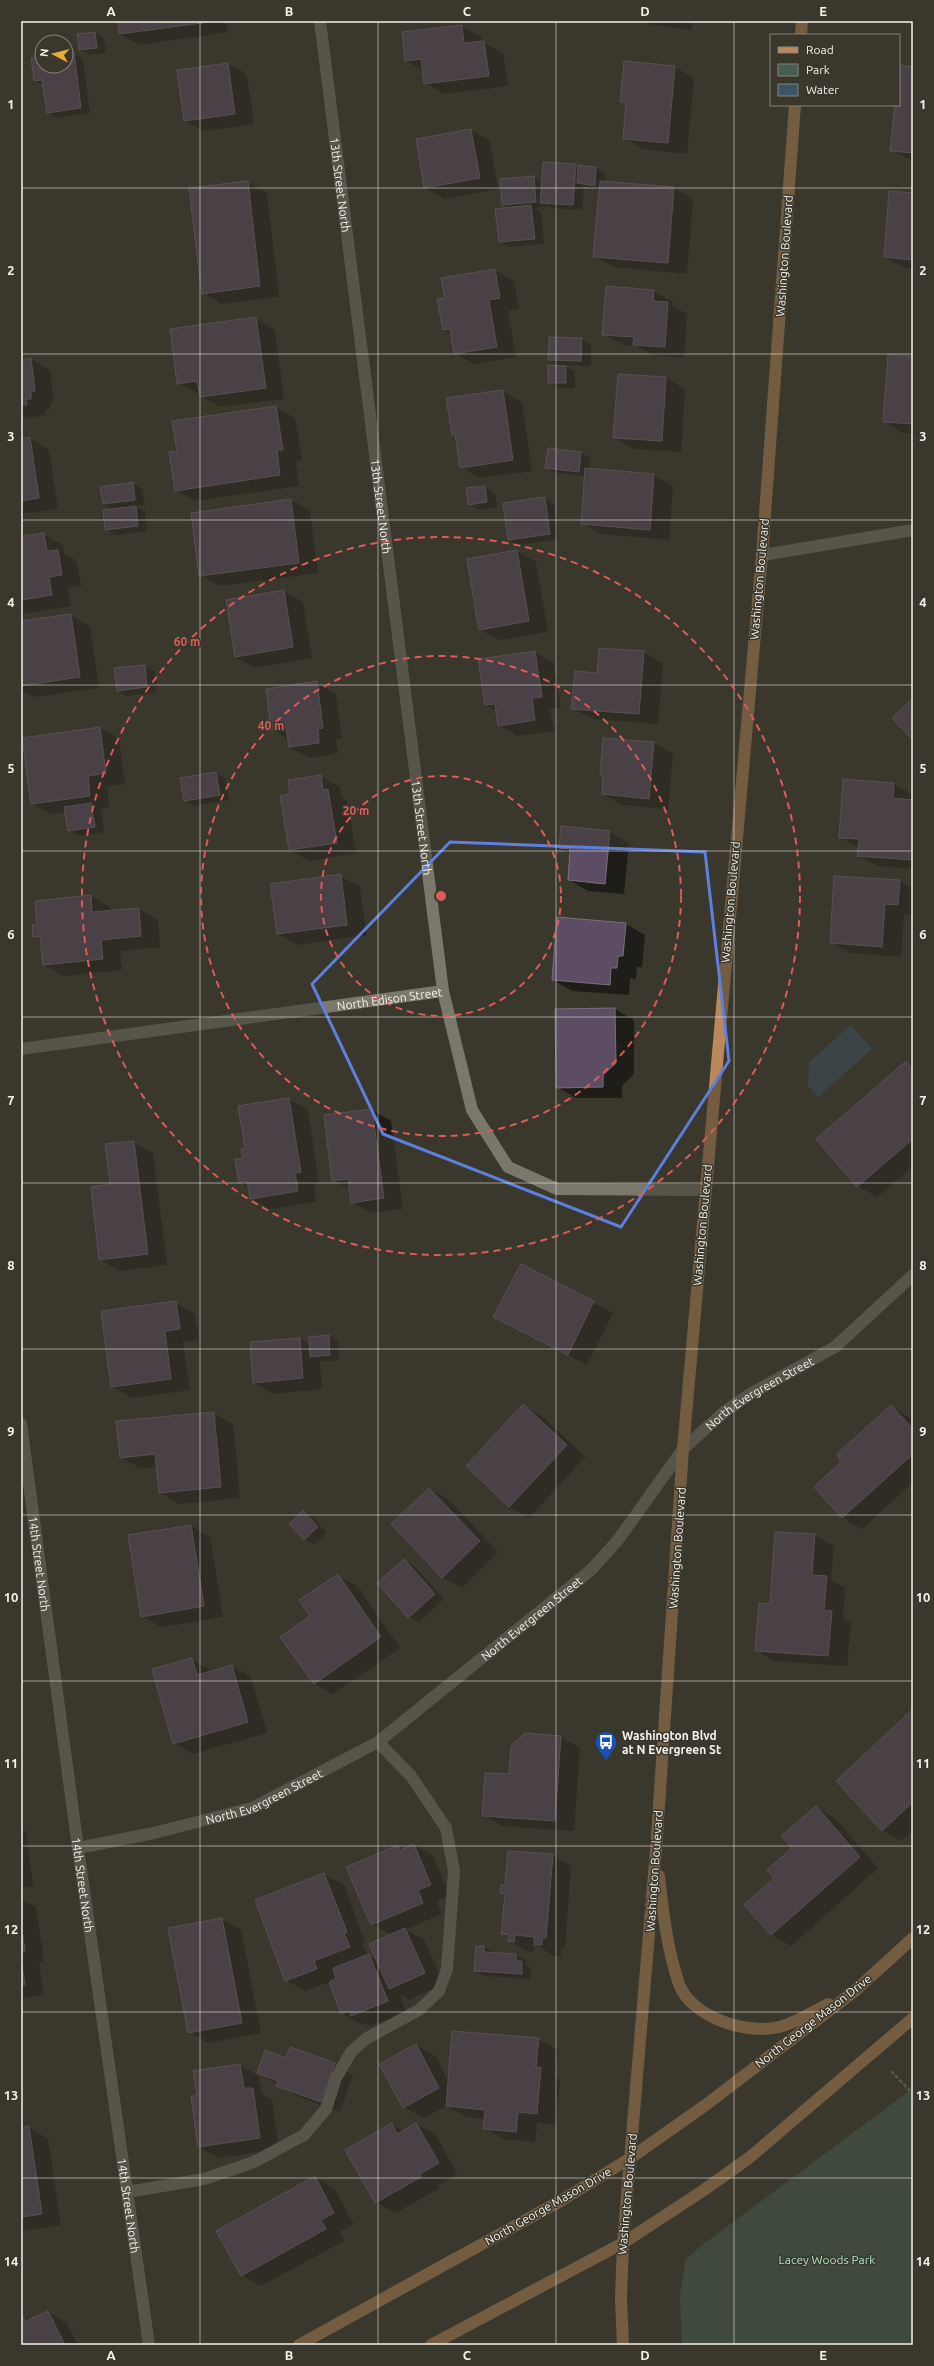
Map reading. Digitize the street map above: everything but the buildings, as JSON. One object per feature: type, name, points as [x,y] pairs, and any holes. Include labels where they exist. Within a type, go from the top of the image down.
[{"type":"main road","points":[[801,34],[802,21]]},
{"type":"main road","name":"Washington Boulevard","points":[[623,2345],[621,2298],[623,2243],[656,1850],[683,1449],[704,1190],[762,555],[795,106]]},
{"type":"main road","points":[[656,1850],[664,1926],[679,1985],[694,2005],[704,2012],[732,2025],[751,2029],[778,2027],[856,1990]]},
{"type":"main road","name":"North George Mason Drive","points":[[299,2345],[562,2200],[629,2159],[707,2104],[856,1990],[913,1938]]},
{"type":"main road","points":[[431,2345],[623,2243],[749,2158],[913,2018]]},
{"type":"street","name":"13th Street North","points":[[320,21],[443,991]]},
{"type":"street","points":[[762,555],[913,530]]},
{"type":"street","name":"North Edison Street","points":[[21,1049],[443,991],[472,1110],[508,1167],[557,1189],[704,1190]]},
{"type":"street","name":"North Evergreen Street","points":[[78,1848],[154,1834],[252,1808],[378,1742],[591,1570],[618,1540],[683,1449],[724,1412],[750,1394],[835,1347],[913,1275]]},
{"type":"street","name":"14th Street North","points":[[21,1424],[78,1848],[148,2345]]},
{"type":"street","points":[[127,2192],[204,2179],[254,2162],[304,2135],[326,2109],[336,2078],[351,2052],[366,2038],[419,2010],[439,1991],[447,1969],[454,1871],[446,1828],[411,1776],[378,1742]]},
{"type":"highlighted area","points":[[450,842],[705,852],[729,1061],[621,1227],[383,1134],[312,984]]},
{"type":"green space","name":"Lacey Woods Park","points":[[913,2088],[913,2345],[682,2345],[680,2294],[686,2259],[701,2246]]},
{"type":"water","points":[[851,1025],[872,1049],[818,1097],[808,1086],[809,1062]]},
{"type":"place","name":"Washington Blvd at N Evergreen St","points":[[606,1762]]}]
